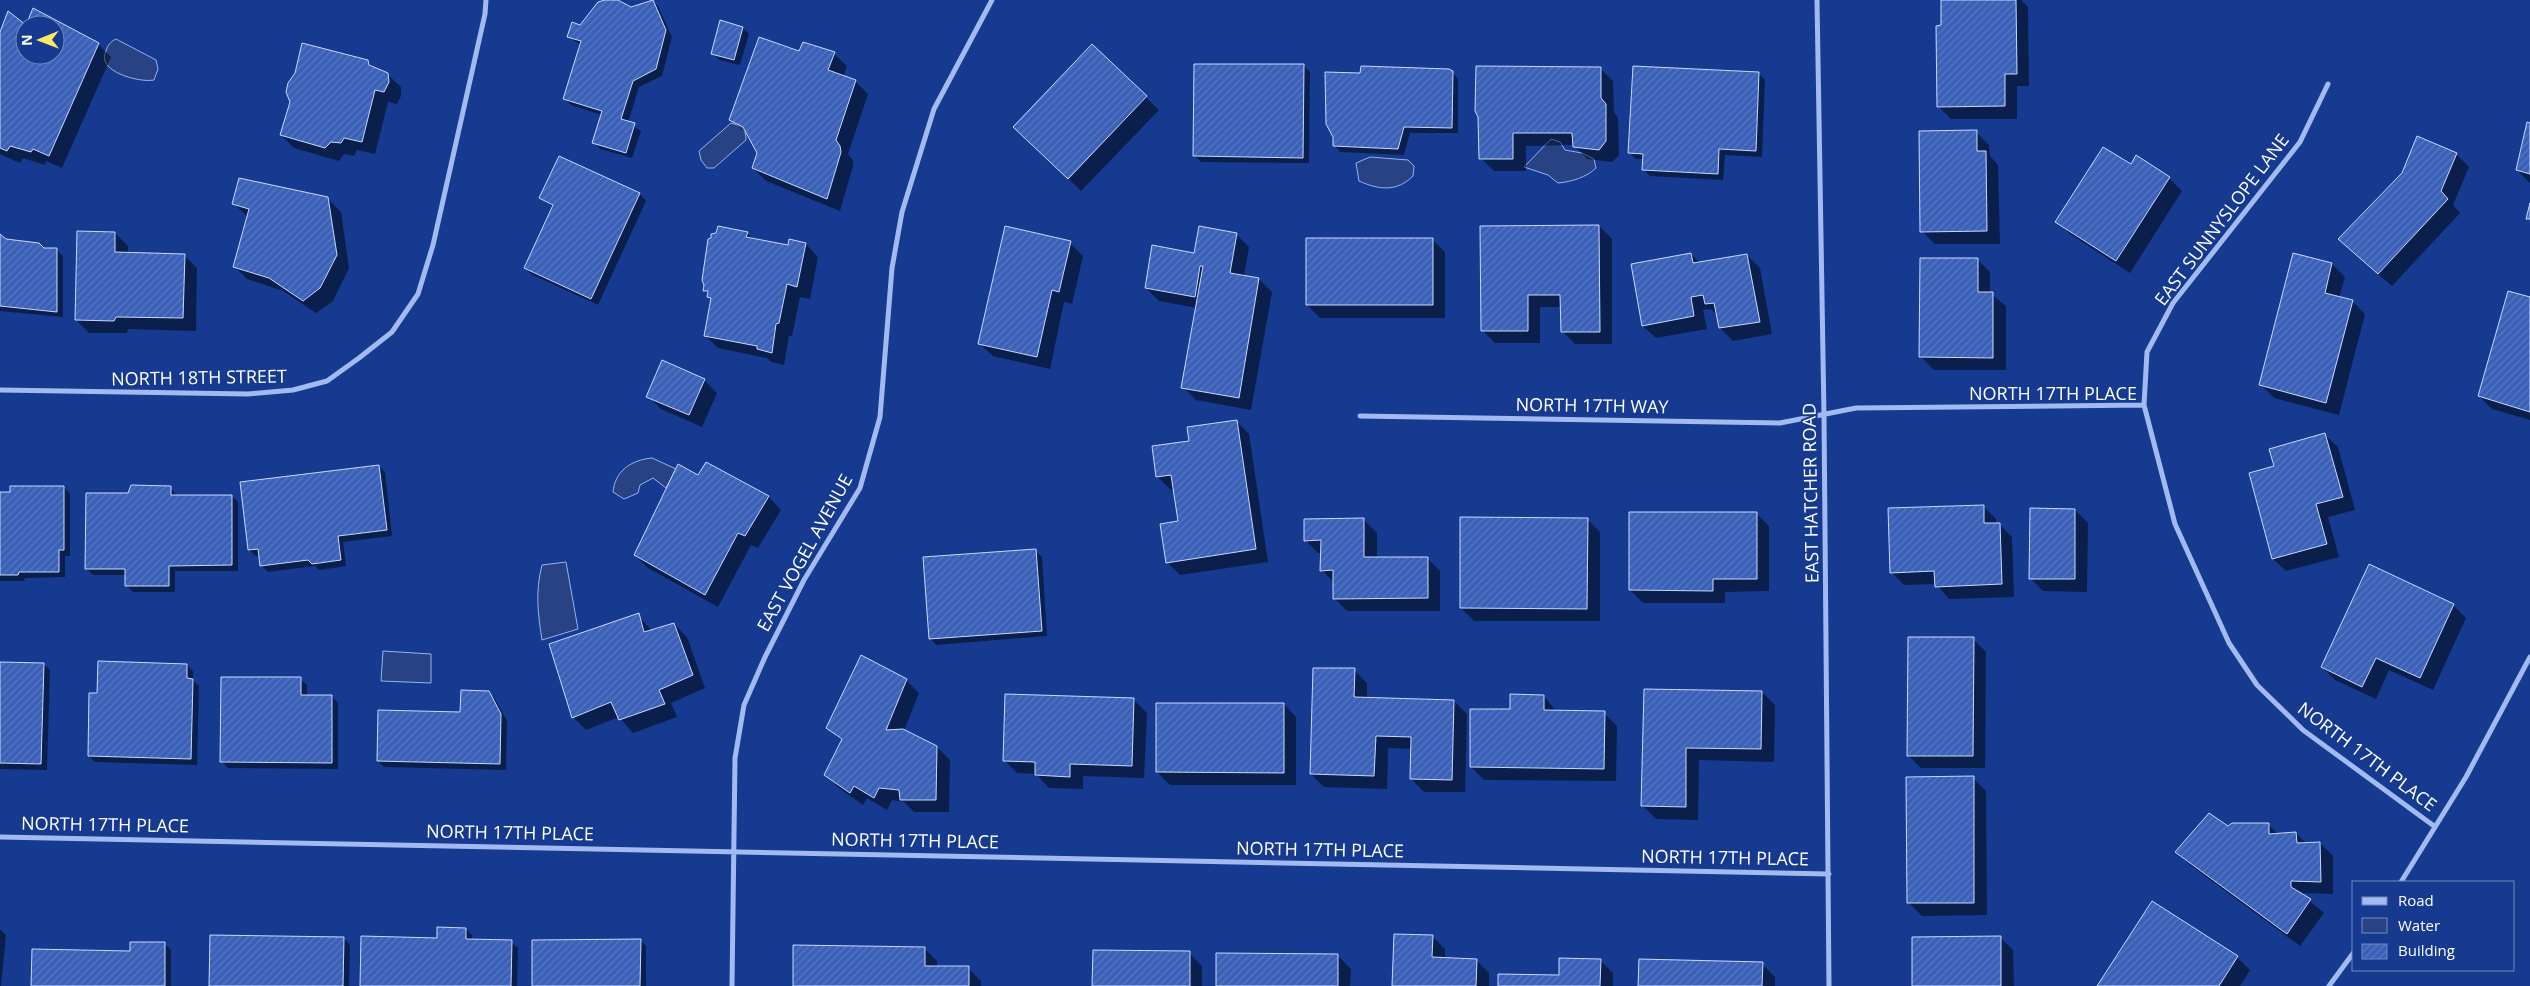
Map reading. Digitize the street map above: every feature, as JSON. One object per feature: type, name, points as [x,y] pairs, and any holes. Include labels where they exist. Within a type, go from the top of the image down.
[{"type":"street","name":"NORTH 18TH STREET","points":[[0,390],[241,394],[293,390],[327,380],[392,332],[418,294],[433,245],[485,14],[486,0]]},
{"type":"street","name":"EAST VOGEL AVENUE","points":[[732,986],[732,851],[735,758],[744,705],[765,657],[804,580],[860,488],[880,417],[892,268],[902,212],[934,109],[992,0]]},
{"type":"street","name":"EAST HATCHER ROAD","points":[[1817,0],[1824,415],[1829,986]]},
{"type":"street","name":"EAST SUNNYSLOPE LANE","points":[[2144,405],[2147,352],[2173,303],[2300,142],[2328,84]]},
{"type":"street","name":"NORTH 17TH PLACE","points":[[1824,415],[1856,408],[2144,405],[2175,524],[2229,643],[2257,685],[2303,730],[2434,826]]},
{"type":"street","name":"NORTH 17TH WAY","points":[[1360,416],[1780,423],[1824,415]]},
{"type":"street","points":[[2402,881],[2466,777],[2530,657]]},
{"type":"street","name":"NORTH 17TH PLACE","points":[[0,837],[1829,874]]},
{"type":"street","points":[[2330,986],[2352,955]]},
{"type":"water","points":[[116,39],[156,60],[158,69],[154,80],[139,80],[112,70],[104,58],[108,45]]},
{"type":"water","points":[[731,123],[743,128],[746,140],[714,168],[707,168],[701,160],[699,151]]},
{"type":"water","points":[[1551,139],[1560,142],[1565,150],[1582,153],[1594,159],[1596,168],[1588,174],[1568,182],[1558,183],[1548,175],[1524,167]]},
{"type":"water","points":[[1370,157],[1408,160],[1414,166],[1413,176],[1401,185],[1388,188],[1381,188],[1359,181],[1356,163]]},
{"type":"water","points":[[652,458],[676,469],[666,488],[653,478],[640,485],[638,493],[624,499],[613,492],[617,478],[625,468],[637,461]]},
{"type":"water","points":[[566,562],[578,629],[542,640],[538,612],[538,594],[542,565]]},
{"type":"water","points":[[383,651],[431,654],[431,683],[381,681]]},
{"type":"building","points":[[618,0],[631,7],[653,0],[666,30],[656,69],[633,81],[621,119],[635,123],[626,153],[592,143],[602,111],[563,99],[581,41],[567,37],[572,22],[580,25],[598,2]]},
{"type":"building","points":[[1941,0],[2016,0],[2017,74],[2005,74],[2005,106],[1937,107],[1936,26],[1941,25]]},
{"type":"building","points":[[33,8],[46,15],[30,15]]},
{"type":"building","points":[[8,11],[15,16],[15,65],[65,65],[65,25],[99,43],[49,156],[33,149],[31,152],[10,146],[7,151],[0,148],[0,32]]},
{"type":"building","points":[[720,20],[743,27],[734,60],[711,54]]},
{"type":"building","points":[[759,37],[799,51],[803,42],[835,52],[828,70],[856,80],[836,140],[841,152],[827,199],[752,168],[757,153],[743,127],[729,120]]},
{"type":"building","points":[[302,43],[368,60],[369,65],[388,73],[389,82],[384,92],[375,90],[362,142],[344,138],[341,143],[331,142],[325,148],[280,135],[290,102],[286,92],[288,83],[295,73]]},
{"type":"building","points":[[1092,44],[1147,96],[1068,179],[1013,127]]},
{"type":"building","points":[[1194,64],[1304,64],[1303,158],[1193,156]]},
{"type":"building","points":[[1361,66],[1449,69],[1453,71],[1452,128],[1404,127],[1398,149],[1333,146],[1333,137],[1326,124],[1325,72],[1360,73]]},
{"type":"building","points":[[1476,66],[1601,67],[1601,98],[1606,104],[1606,141],[1599,150],[1573,147],[1572,133],[1513,133],[1513,159],[1479,159],[1478,117],[1475,111]]},
{"type":"building","points":[[1633,66],[1759,72],[1756,151],[1719,149],[1718,174],[1642,170],[1643,154],[1628,153]]},
{"type":"building","points":[[2527,122],[2530,123],[2530,174],[2516,170]]},
{"type":"building","points":[[1977,130],[1977,151],[1986,151],[1987,231],[1920,232],[1919,131]]},
{"type":"building","points":[[2417,136],[2457,153],[2441,191],[2448,199],[2378,274],[2338,239],[2402,173]]},
{"type":"building","points":[[2103,147],[2131,164],[2136,155],[2170,177],[2116,261],[2055,222]]},
{"type":"building","points":[[559,156],[640,193],[591,299],[524,268],[553,205],[539,198]]},
{"type":"building","points":[[239,178],[328,197],[337,255],[320,288],[303,301],[269,278],[233,267],[249,209],[232,204]]},
{"type":"building","points":[[2530,203],[2530,219],[2526,219]]},
{"type":"building","points":[[1599,225],[1600,332],[1561,332],[1560,295],[1528,295],[1528,331],[1481,331],[1480,226]]},
{"type":"building","points":[[718,226],[748,232],[746,237],[788,245],[789,239],[806,243],[797,287],[787,284],[779,323],[776,324],[772,353],[757,349],[757,346],[704,336],[711,298],[707,297],[708,291],[703,291],[704,285],[702,280],[708,239],[711,238],[711,234],[716,233]]},
{"type":"building","points":[[1005,226],[1071,241],[1059,292],[1052,290],[1037,357],[978,344]]},
{"type":"building","points":[[1199,226],[1237,233],[1230,273],[1259,278],[1239,398],[1181,388],[1203,266],[1200,266],[1195,297],[1145,288],[1152,245],[1194,253]]},
{"type":"building","points":[[77,231],[115,232],[115,252],[185,254],[183,318],[116,317],[114,321],[75,320]]},
{"type":"building","points":[[0,234],[6,239],[39,243],[44,248],[57,248],[57,312],[0,306]]},
{"type":"building","points":[[1306,238],[1433,238],[1433,305],[1306,305]]},
{"type":"building","points":[[1691,253],[1693,263],[1747,254],[1760,322],[1719,328],[1714,303],[1705,304],[1703,295],[1691,297],[1694,316],[1642,326],[1631,264]]},
{"type":"building","points":[[2293,253],[2332,263],[2325,293],[2353,300],[2326,403],[2259,385]]},
{"type":"building","points":[[1920,258],[1978,258],[1978,292],[1993,292],[1993,358],[1919,357]]},
{"type":"building","points":[[2508,291],[2530,297],[2530,412],[2478,396]]},
{"type":"building","points":[[662,360],[705,379],[689,415],[646,397]]},
{"type":"building","points":[[1237,420],[1256,549],[1166,563],[1160,524],[1178,521],[1171,475],[1156,477],[1152,446],[1189,441],[1187,427]]},
{"type":"building","points":[[2325,433],[2343,497],[2316,504],[2327,544],[2272,559],[2249,473],[2274,466],[2269,449]]},
{"type":"building","points":[[706,462],[769,496],[745,536],[738,533],[705,595],[634,555],[678,464],[698,475]]},
{"type":"building","points":[[379,465],[387,530],[338,536],[341,560],[312,564],[308,560],[260,566],[258,549],[248,550],[240,482]]},
{"type":"building","points":[[131,485],[171,486],[171,495],[232,495],[232,565],[169,566],[169,586],[125,586],[125,569],[85,569],[86,493],[128,493]]},
{"type":"building","points":[[10,486],[64,486],[64,550],[59,550],[59,572],[19,572],[18,575],[0,575],[0,492],[10,492]]},
{"type":"building","points":[[1984,505],[1984,523],[2000,523],[2002,584],[1935,587],[1934,571],[1890,573],[1888,508]]},
{"type":"building","points":[[2030,508],[2075,509],[2075,579],[2029,579]]},
{"type":"building","points":[[1629,512],[1757,512],[1757,579],[1713,579],[1713,591],[1629,590]]},
{"type":"building","points":[[1460,517],[1588,518],[1587,609],[1460,608]]},
{"type":"building","points":[[1364,518],[1364,557],[1428,557],[1428,598],[1333,599],[1333,570],[1320,571],[1321,540],[1304,541],[1304,519]]},
{"type":"building","points":[[1036,549],[1042,631],[929,639],[923,557]]},
{"type":"building","points":[[2369,564],[2454,604],[2420,678],[2376,658],[2362,687],[2321,667]]},
{"type":"building","points":[[639,613],[644,632],[674,623],[693,675],[659,690],[665,704],[619,720],[611,702],[572,718],[549,644]]},
{"type":"building","points":[[1908,637],[1974,637],[1973,756],[1907,756]]},
{"type":"building","points":[[861,655],[907,679],[886,730],[903,729],[937,746],[936,800],[900,800],[899,790],[879,788],[874,798],[854,786],[850,793],[824,775],[842,739],[826,728]]},
{"type":"building","points":[[98,661],[187,664],[187,678],[193,679],[191,759],[88,756],[89,693],[97,693]]},
{"type":"building","points":[[0,662],[44,663],[41,764],[0,763]]},
{"type":"building","points":[[1313,668],[1355,668],[1354,697],[1454,700],[1452,780],[1410,779],[1411,737],[1376,736],[1374,776],[1310,774]]},
{"type":"building","points":[[221,677],[301,677],[301,695],[332,695],[332,763],[220,762]]},
{"type":"building","points":[[1644,689],[1762,691],[1761,749],[1686,748],[1686,807],[1641,806]]},
{"type":"building","points":[[461,690],[489,691],[501,714],[500,764],[377,761],[378,710],[460,712]]},
{"type":"building","points":[[1005,694],[1134,698],[1132,766],[1070,764],[1070,777],[1035,775],[1035,762],[1003,761]]},
{"type":"building","points":[[1510,694],[1544,695],[1544,710],[1605,711],[1604,769],[1470,767],[1470,709],[1510,709]]},
{"type":"building","points":[[1156,703],[1284,703],[1284,773],[1156,772]]},
{"type":"building","points":[[1974,776],[1974,903],[1907,903],[1906,777]]},
{"type":"building","points":[[2209,813],[2228,826],[2232,823],[2269,823],[2269,834],[2296,832],[2297,843],[2320,842],[2321,882],[2291,881],[2291,887],[2311,899],[2287,934],[2175,852]]},
{"type":"building","points":[[2152,901],[2238,956],[2219,986],[2097,986]]},
{"type":"building","points":[[437,927],[466,928],[466,939],[512,940],[511,986],[360,986],[361,936],[437,938]]},
{"type":"building","points":[[1394,934],[1433,935],[1432,957],[1477,959],[1476,986],[1392,986]]},
{"type":"building","points":[[210,935],[344,937],[343,986],[209,986]]},
{"type":"building","points":[[2001,936],[2001,986],[1912,986],[1912,937]]},
{"type":"building","points":[[641,939],[640,986],[532,986],[532,940]]},
{"type":"building","points":[[130,942],[165,942],[165,986],[31,986],[32,949],[130,951]]},
{"type":"building","points":[[793,945],[925,947],[925,966],[969,966],[969,986],[793,986]]},
{"type":"building","points":[[1093,950],[1190,951],[1190,986],[1092,986]]},
{"type":"building","points":[[1216,953],[1338,954],[1338,986],[1216,986]]},
{"type":"building","points":[[1559,958],[1601,959],[1600,986],[1498,986],[1498,974],[1559,975]]},
{"type":"building","points":[[1639,959],[1763,962],[1762,986],[1638,986]]}]
